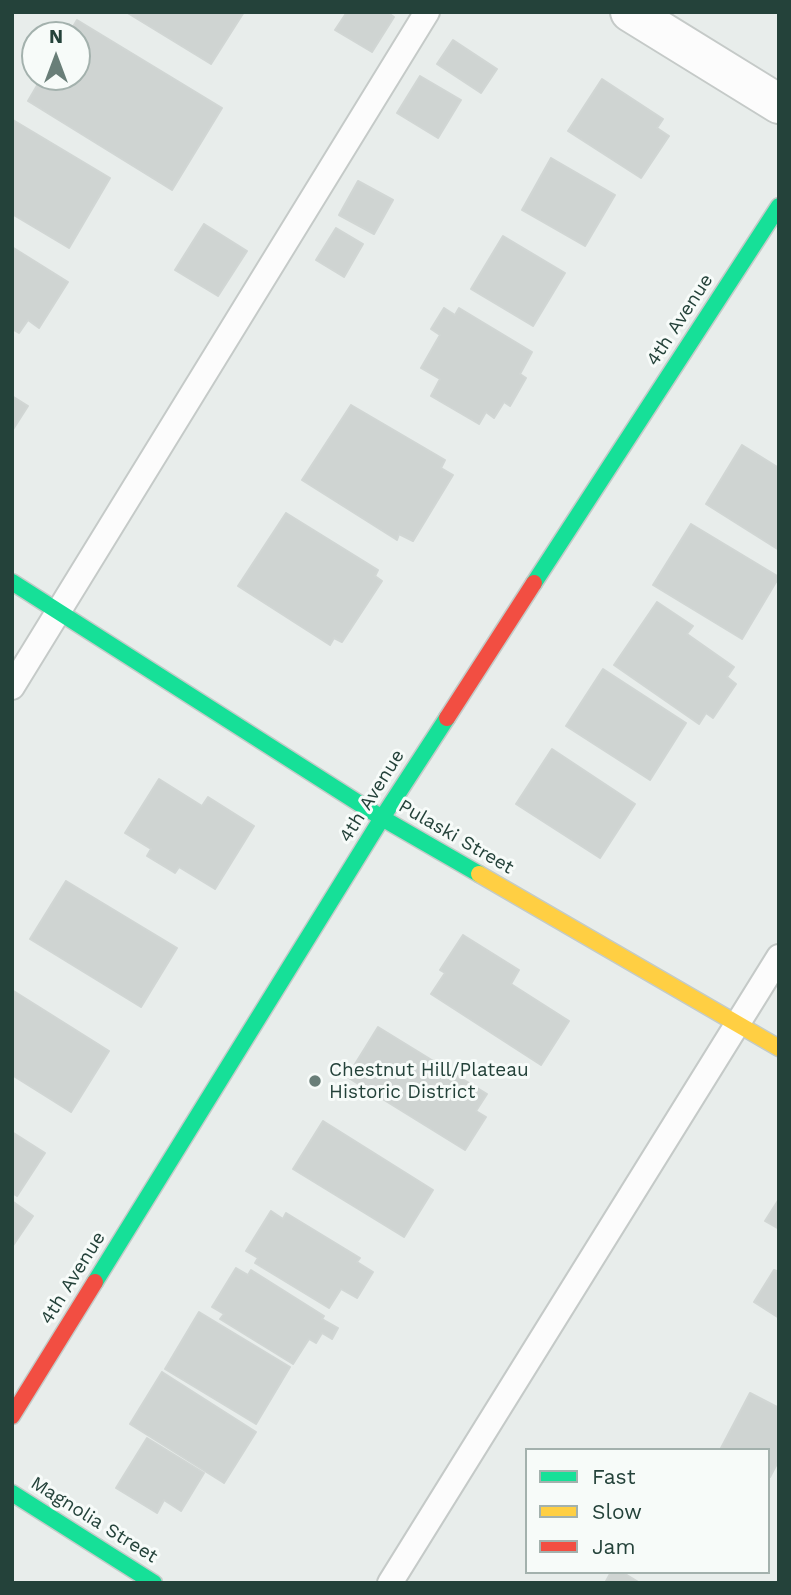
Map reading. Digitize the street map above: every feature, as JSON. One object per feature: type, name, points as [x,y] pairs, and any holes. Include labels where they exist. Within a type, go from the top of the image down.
[{"type":"main road","name":"4th Avenue","points":[[12,1416],[382,818],[779,205]]},
{"type":"main road","name":"Pulaski Street","points":[[12,582],[382,818],[779,1048]]},
{"type":"main road","name":"Magnolia Street","points":[[12,1493],[154,1583]]},
{"type":"street","points":[[630,12],[779,104]]},
{"type":"lane","points":[[12,687],[427,12]]},
{"type":"lane","points":[[390,1583],[779,957]]},
{"type":"building","points":[[126,12],[244,12],[211,64]]},
{"type":"building","points":[[347,12],[387,12],[394,17],[372,52],[335,30]]},
{"type":"building","points":[[91,28],[222,108],[172,190],[28,101],[34,91],[91,91]]},
{"type":"building","points":[[453,40],[497,69],[481,93],[437,64]]},
{"type":"building","points":[[420,76],[461,100],[438,138],[397,113]]},
{"type":"building","points":[[602,79],[663,119],[657,128],[669,136],[641,178],[568,131]]},
{"type":"building","points":[[13,120],[110,178],[69,248],[12,214]]},
{"type":"building","points":[[551,158],[615,195],[585,246],[522,210]]},
{"type":"building","points":[[358,181],[393,200],[374,234],[339,215]]},
{"type":"building","points":[[204,224],[247,251],[218,296],[175,270]]},
{"type":"building","points":[[336,228],[363,244],[344,277],[316,260]]},
{"type":"building","points":[[503,236],[565,273],[533,326],[471,289]]},
{"type":"building","points":[[12,247],[68,282],[39,328],[28,320],[19,333],[12,329]]},
{"type":"building","points":[[444,308],[455,315],[459,308],[532,352],[520,374],[526,378],[510,406],[504,402],[494,418],[486,412],[479,424],[431,396],[440,379],[421,368],[440,335],[431,329]]},
{"type":"building","points":[[12,396],[28,406],[12,431]]},
{"type":"building","points":[[351,405],[445,460],[441,468],[453,475],[413,541],[399,534],[397,540],[302,480]]},
{"type":"building","points":[[742,445],[779,468],[779,550],[706,504]]},
{"type":"building","points":[[286,513],[378,570],[375,576],[382,581],[342,642],[334,638],[330,645],[238,586]]},
{"type":"building","points":[[691,524],[779,577],[742,639],[653,585]]},
{"type":"building","points":[[657,602],[693,626],[687,634],[734,667],[727,677],[736,684],[713,718],[706,713],[699,724],[614,665]]},
{"type":"building","points":[[603,669],[686,723],[650,780],[566,726]]},
{"type":"building","points":[[552,749],[635,804],[600,858],[516,804]]},
{"type":"building","points":[[159,779],[202,806],[208,797],[254,826],[215,889],[179,867],[175,873],[147,856],[151,849],[125,833]]},
{"type":"building","points":[[66,881],[177,948],[141,1007],[30,939]]},
{"type":"building","points":[[463,935],[519,970],[511,984],[569,1021],[541,1065],[431,994],[445,973],[440,970]]},
{"type":"building","points":[[12,990],[109,1051],[71,1112],[12,1075]]},
{"type":"building","points":[[378,1027],[487,1094],[476,1111],[486,1117],[465,1150],[347,1077]]},
{"type":"building","points":[[323,1121],[433,1190],[404,1237],[293,1169]]},
{"type":"building","points":[[12,1132],[45,1153],[17,1196],[12,1193]]},
{"type":"building","points":[[779,1199],[779,1229],[765,1221]]},
{"type":"building","points":[[12,1201],[33,1216],[12,1247]]},
{"type":"building","points":[[271,1211],[283,1219],[286,1213],[360,1258],[357,1262],[373,1272],[357,1298],[341,1289],[329,1308],[255,1263],[258,1258],[246,1251]]},
{"type":"building","points":[[236,1268],[248,1275],[251,1270],[324,1316],[322,1319],[338,1328],[332,1339],[322,1333],[316,1343],[309,1339],[293,1364],[220,1319],[224,1314],[212,1307]]},
{"type":"building","points":[[774,1270],[779,1272],[779,1318],[754,1302]]},
{"type":"building","points":[[199,1312],[290,1367],[256,1424],[165,1369]]},
{"type":"building","points":[[162,1372],[256,1432],[224,1483],[130,1424]]},
{"type":"building","points":[[750,1393],[779,1408],[779,1460],[770,1477],[770,1448],[721,1448]]},
{"type":"building","points":[[147,1438],[204,1473],[181,1511],[164,1500],[157,1513],[116,1488]]},
{"type":"building","points":[[610,1574],[625,1574],[640,1583],[605,1583]]},
{"type":"traffic: fast","points":[[534,583],[779,206]]},
{"type":"traffic: fast","points":[[12,582],[382,818],[479,874]]},
{"type":"traffic: fast","points":[[95,1282],[382,818],[447,718]]},
{"type":"traffic: fast","points":[[12,1493],[154,1583]]},
{"type":"traffic: slow","points":[[479,874],[779,1048]]},
{"type":"traffic: jam","points":[[447,718],[534,583]]},
{"type":"traffic: jam","points":[[12,1416],[95,1282]]},
{"type":"place","name":"Chestnut Hill/Plateau Historic District","points":[[315,1081]]}]
